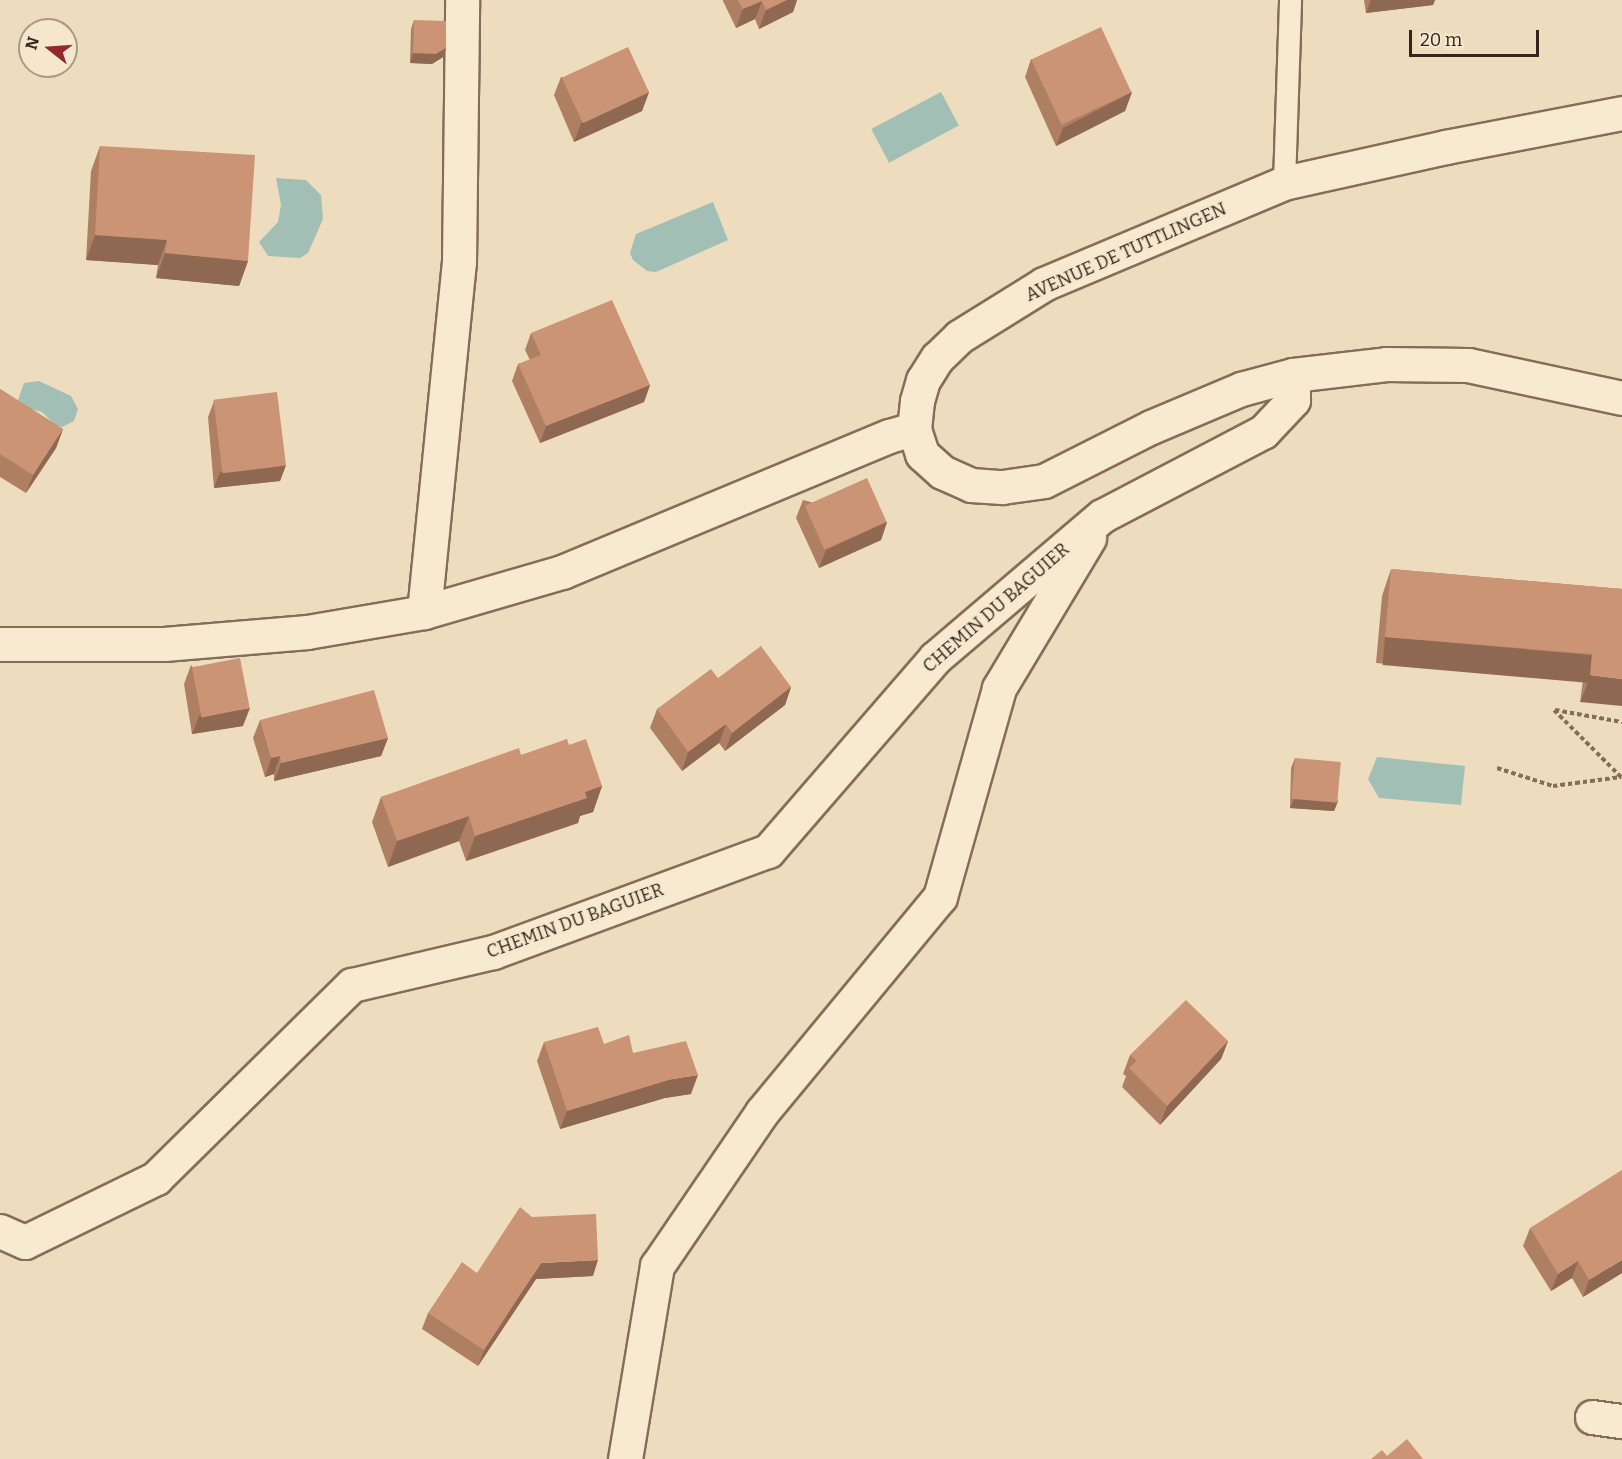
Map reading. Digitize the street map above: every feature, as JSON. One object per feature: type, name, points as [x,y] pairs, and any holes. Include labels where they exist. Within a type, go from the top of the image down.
[{"type":"street","points":[[424,612],[459,262],[462,0]]},
{"type":"street","name":"AVENUE DE TUTTLINGEN","points":[[1622,113],[1446,147],[1284,183],[1044,284],[959,337],[937,358],[923,380],[916,401],[914,429],[922,454],[942,472],[971,485],[1002,487],[1044,481],[1151,427],[1221,397],[1241,389],[1293,375],[1386,364],[1468,365],[1622,398]]},
{"type":"street","name":"CHEMIN DU BAGUIER","points":[[0,1231],[25,1242],[156,1178],[352,985],[493,952],[768,851],[935,658],[1102,516],[1263,432],[1293,400],[1293,375]]},
{"type":"street","points":[[0,644],[164,644],[307,632],[424,612],[562,572],[878,440],[914,429]]},
{"type":"street","name":"CHEMIN DU BAGUIER","points":[[625,1459],[657,1266],[762,1112],[940,897],[999,688],[1102,516]]},
{"type":"lane","points":[[1284,183],[1290,0]]},
{"type":"path","points":[[1497,768],[1553,786],[1621,777],[1554,710],[1622,722]]},
{"type":"water","points":[[941,92],[959,126],[889,163],[871,129]]},
{"type":"water","points":[[276,178],[306,180],[321,195],[323,219],[308,253],[300,258],[268,256],[259,242],[278,222],[281,205]]},
{"type":"water","points":[[713,202],[728,240],[656,272],[647,271],[633,260],[630,253],[636,234]]},
{"type":"water","points":[[39,381],[71,396],[78,409],[74,421],[62,427],[55,425],[42,412],[23,407],[18,400],[24,383]]},
{"type":"water","points":[[1377,757],[1465,766],[1461,805],[1379,798],[1368,779]]},
{"type":"building","points":[[738,0],[787,0],[766,10],[762,1],[743,9]]},
{"type":"building","points":[[414,20],[446,21],[446,48],[436,54],[413,53]]},
{"type":"building","points":[[1101,27],[1131,92],[1062,125],[1031,60]]},
{"type":"building","points":[[628,47],[649,92],[583,123],[562,78]]},
{"type":"building","points":[[100,146],[255,155],[248,261],[165,253],[167,240],[95,235]]},
{"type":"building","points":[[612,300],[650,385],[546,426],[518,364],[541,355],[531,333]]},
{"type":"building","points":[[0,389],[63,429],[33,475],[0,454]]},
{"type":"building","points":[[277,392],[286,465],[222,473],[213,400]]},
{"type":"building","points":[[867,478],[887,522],[824,550],[805,506]]},
{"type":"building","points":[[1391,569],[1622,589],[1622,679],[1590,675],[1592,654],[1385,637]]},
{"type":"building","points":[[761,646],[791,687],[732,733],[726,724],[688,752],[657,709],[711,669],[718,678]]},
{"type":"building","points":[[240,658],[250,708],[202,717],[192,667]]},
{"type":"building","points":[[374,690],[388,738],[281,763],[280,756],[271,758],[260,720]]},
{"type":"building","points":[[567,739],[569,745],[586,739],[602,786],[585,792],[587,798],[475,836],[469,816],[397,841],[381,797],[519,748],[521,755]]},
{"type":"building","points":[[1295,758],[1341,762],[1337,803],[1291,799]]},
{"type":"building","points":[[1186,1000],[1228,1041],[1167,1106],[1129,1068],[1137,1061],[1130,1055]]},
{"type":"building","points":[[598,1027],[604,1044],[629,1035],[633,1053],[686,1041],[698,1075],[672,1079],[567,1111],[544,1042]]},
{"type":"building","points":[[1622,1170],[1622,1260],[1589,1280],[1578,1261],[1558,1274],[1530,1228]]},
{"type":"building","points":[[520,1207],[532,1217],[596,1214],[598,1260],[541,1263],[484,1350],[428,1313],[462,1262],[477,1273]]},
{"type":"building","points":[[1407,1439],[1423,1459],[1371,1459],[1382,1450],[1387,1456]]}]
